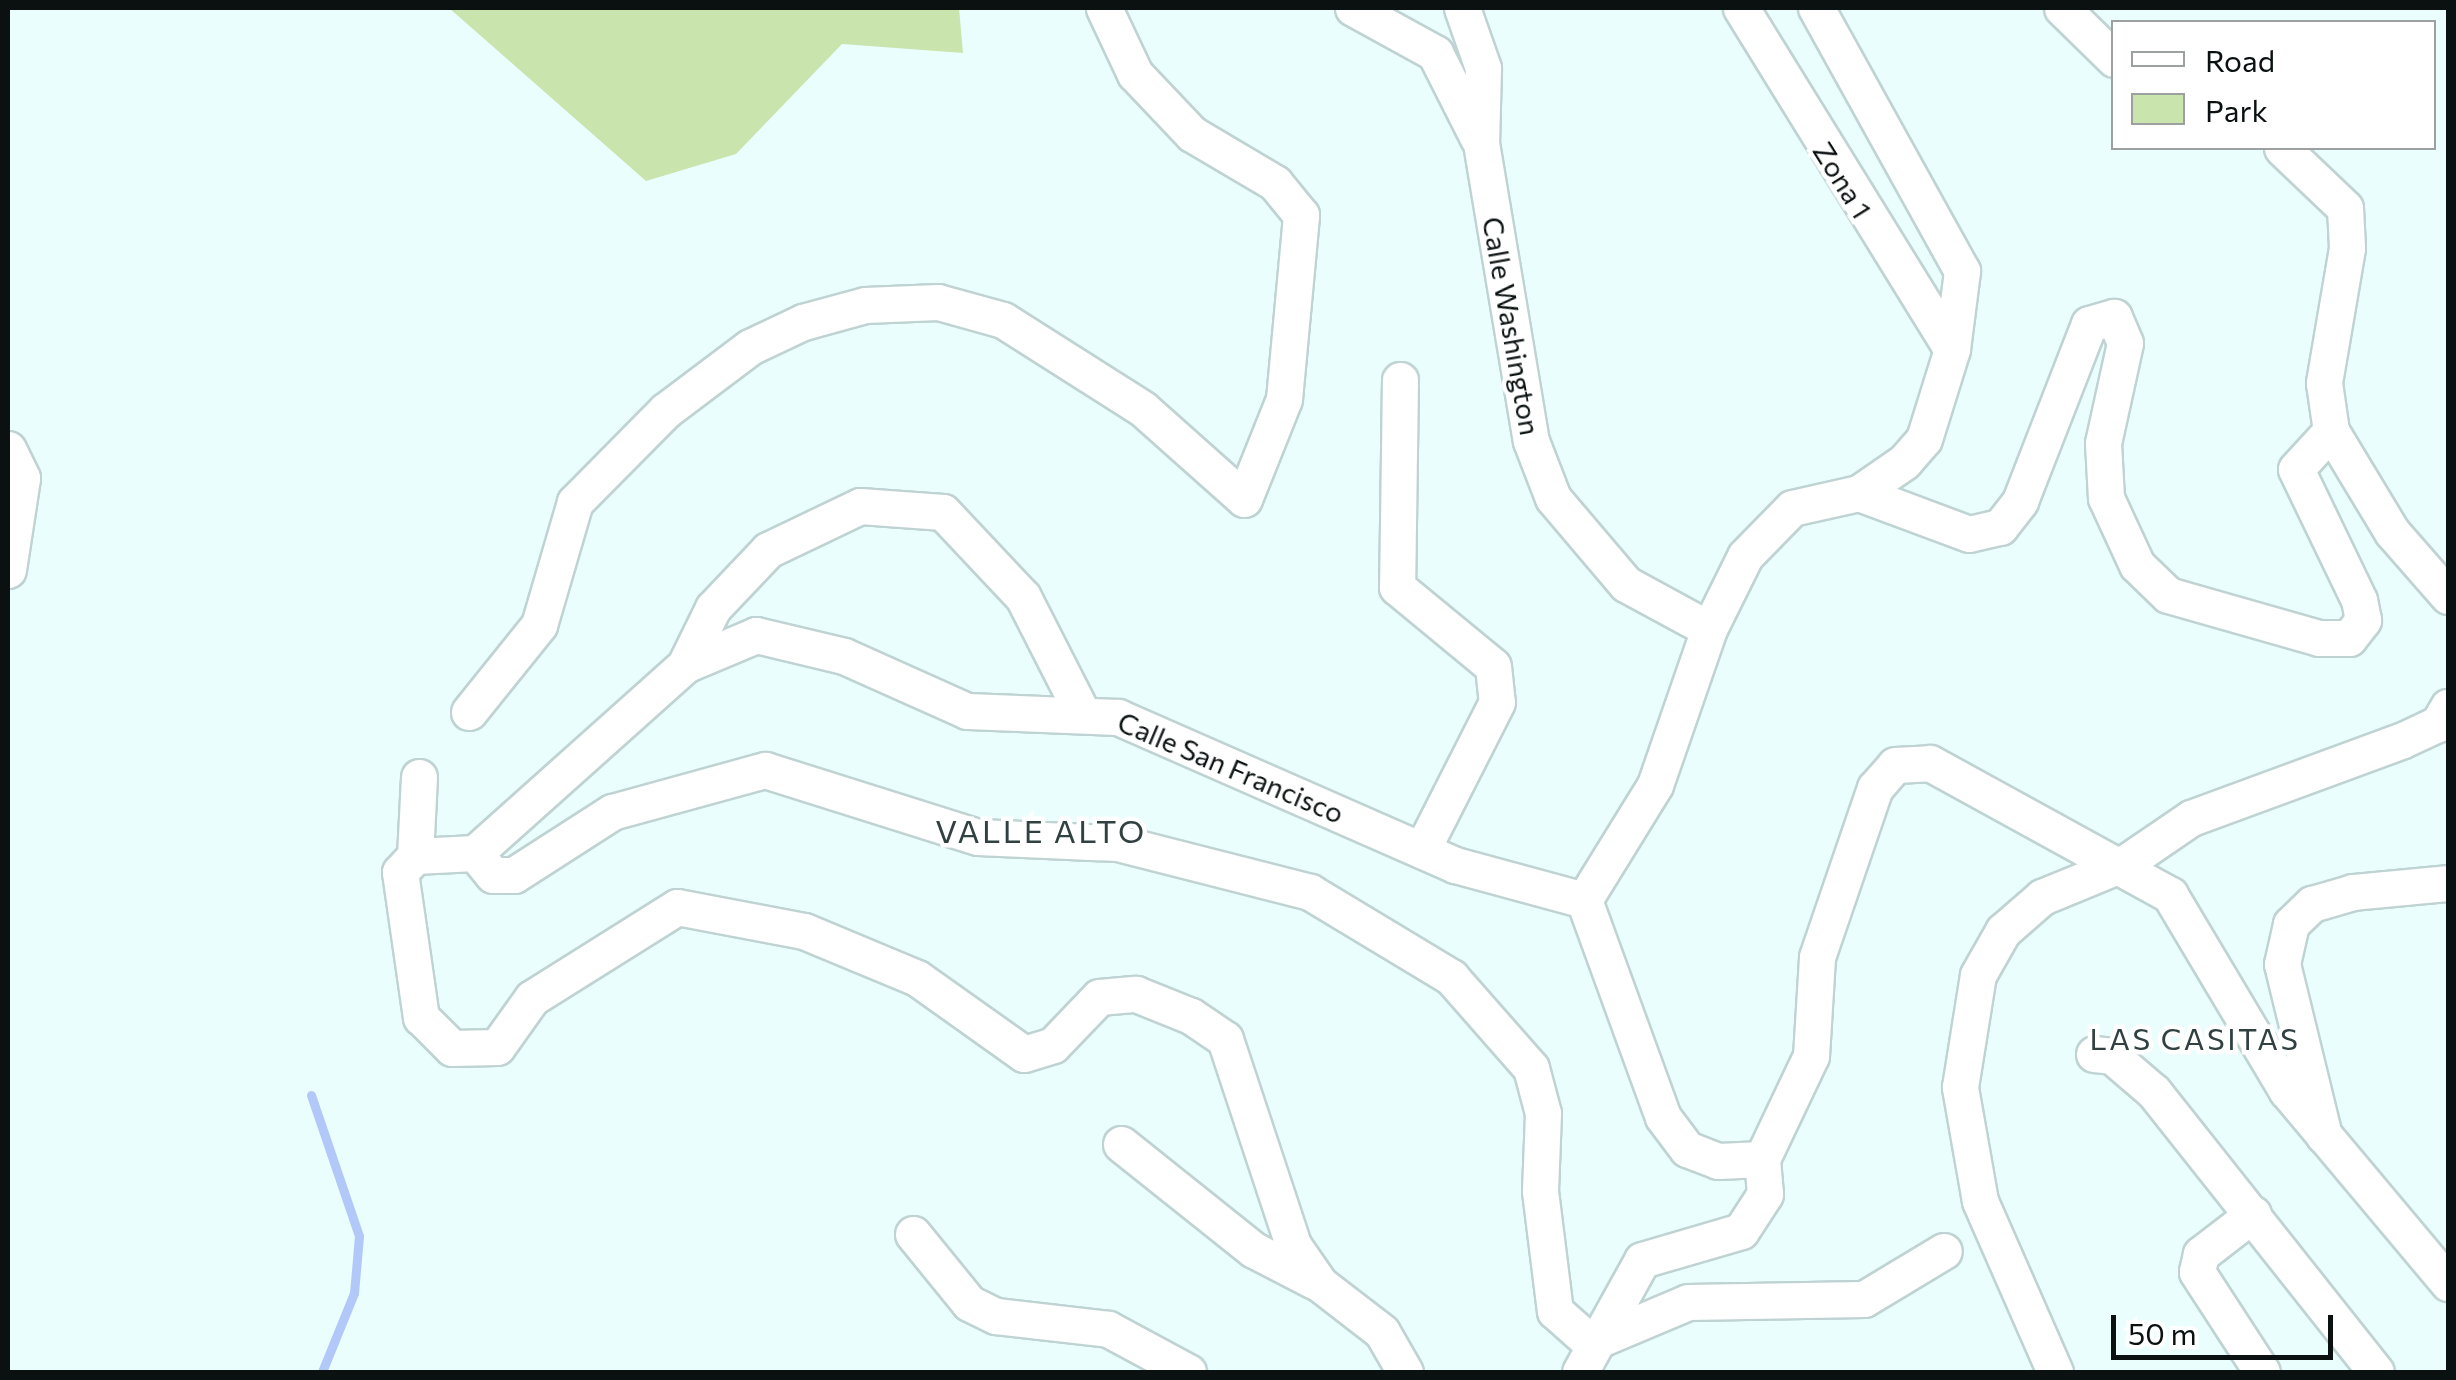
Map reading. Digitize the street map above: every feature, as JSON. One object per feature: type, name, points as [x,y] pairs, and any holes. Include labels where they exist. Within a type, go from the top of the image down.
[{"type":"street","points":[[469,712],[538,625],[575,502],[666,411],[750,346],[803,322],[865,305],[938,302],[1004,320],[1143,409],[1244,499],[1284,399],[1301,215],[1275,183],[1192,134],[1135,74],[1104,8]]},
{"type":"street","points":[[1352,8],[1435,53],[1481,143]]},
{"type":"street","name":"Calle Washington","points":[[1462,8],[1483,68],[1481,143],[1531,441],[1553,498],[1626,584],[1709,629]]},
{"type":"street","name":"Zona 1","points":[[1741,8],[1952,349]]},
{"type":"street","points":[[1762,1159],[1718,1161],[1687,1149],[1663,1117],[1584,900],[1655,785],[1709,629],[1746,556],[1792,508],[1859,493],[1924,439],[1952,349],[1962,271],[1816,8]]},
{"type":"street","points":[[2062,8],[2111,56]]},
{"type":"street","points":[[2284,150],[2344,208],[2347,248],[2324,384],[2331,431],[2392,532],[2448,596]]},
{"type":"street","points":[[1859,493],[1969,534],[2000,527],[2020,501],[2089,324],[2114,317],[2125,343],[2103,443],[2106,498],[2137,565],[2168,596],[2319,638],[2349,638],[2363,620],[2359,600],[2296,469],[2331,431]]},
{"type":"street","points":[[1400,380],[1396,588],[1494,666],[1497,702],[1422,850]]},
{"type":"street","points":[[8,449],[22,478],[8,570]]},
{"type":"street","points":[[685,665],[713,608],[768,550],[860,506],[943,512],[1023,598],[1080,711]]},
{"type":"street","name":"Calle San Francisco","points":[[475,853],[685,665],[756,634],[844,656],[967,711],[1080,711],[1225,760],[1422,850],[1584,900]]},
{"type":"street","points":[[2055,1372],[1980,1201],[1960,1087],[1978,975],[2003,931],[2042,897],[2125,862],[2190,818],[2445,718]]},
{"type":"street","points":[[1585,1358],[1642,1260],[1741,1231],[1765,1194],[1762,1159],[1811,1056],[1817,957],[1876,788],[1896,765],[1930,763],[2125,862],[2170,894],[2324,1136],[2448,1283]]},
{"type":"street","points":[[1320,1284],[1255,1151],[1224,1039],[1191,1016],[1136,994],[1099,998],[1053,1045],[1024,1054],[916,978],[804,931],[677,907],[532,998],[497,1047],[452,1048],[421,1018],[400,872],[416,856],[475,853],[493,874],[514,875],[612,812],[765,770],[978,838],[1118,843],[1310,892],[1451,977],[1501,1023],[1531,1068],[1543,1114],[1540,1191],[1555,1310],[1585,1358]]},
{"type":"street","points":[[416,856],[420,777]]},
{"type":"street","points":[[2324,1136],[2282,964],[2292,924],[2312,904],[2353,892],[2448,883]]},
{"type":"street","points":[[2094,1054],[2112,1056],[2154,1092],[2376,1372]]},
{"type":"street","points":[[1120,1144],[1254,1250],[1320,1284],[1382,1332],[1405,1372]]},
{"type":"street","points":[[2253,1214],[2201,1254],[2197,1272],[2262,1372]]},
{"type":"street","points":[[914,1234],[969,1304],[996,1316],[1108,1329],[1188,1372]]},
{"type":"street","points":[[1585,1358],[1688,1302],[1864,1299],[1944,1252]]},
{"type":"green space","points":[[449,8],[959,8],[963,53],[842,44],[736,154],[646,181]]},
{"type":"waterway","points":[[311,1095],[359,1236],[354,1293],[322,1372]]},
{"type":"district","name":"VALLE ALTO","points":[[1041,830]]},
{"type":"district","name":"LAS CASITAS","points":[[2195,1038]]}]
